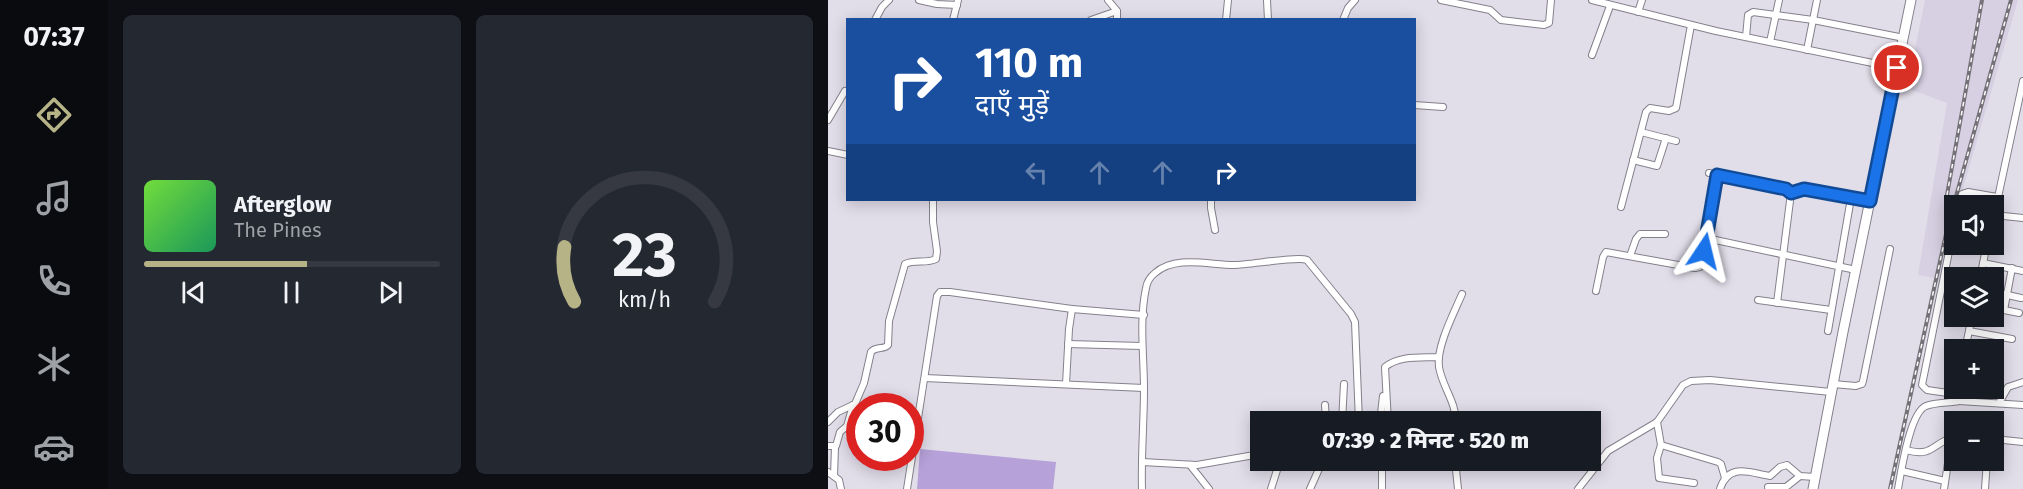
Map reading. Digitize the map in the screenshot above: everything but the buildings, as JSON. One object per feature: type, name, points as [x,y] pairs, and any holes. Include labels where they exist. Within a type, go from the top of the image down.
[{"type":"highway","points":[[1814,489],[1832,388],[1911,0]]},
{"type":"street","points":[[876,18],[889,0]]},
{"type":"street","points":[[919,0],[937,4],[958,3],[954,18]]},
{"type":"street","points":[[1108,0],[1117,11],[1117,18]]},
{"type":"street","points":[[1226,18],[1228,0]]},
{"type":"street","points":[[1267,0],[1268,18]]},
{"type":"street","points":[[1344,18],[1355,0]]},
{"type":"street","points":[[1441,0],[1490,10],[1501,20],[1544,25],[1549,21],[1551,0]]},
{"type":"street","points":[[1592,0],[1691,25],[1897,68]]},
{"type":"street","points":[[1638,12],[1642,0]]},
{"type":"street","points":[[1770,42],[1779,0]]},
{"type":"street","points":[[1807,50],[1817,0]]},
{"type":"street","points":[[1592,55],[1613,4]]},
{"type":"street","points":[[1097,18],[1117,11]]},
{"type":"street","points":[[1746,37],[1750,12],[1813,20],[1904,38]]},
{"type":"street","points":[[1621,207],[1648,109],[1669,111],[1676,108],[1691,25]]},
{"type":"street","points":[[1997,195],[2023,81]]},
{"type":"street","points":[[828,120],[844,91]]},
{"type":"street","points":[[1416,105],[1443,107]]},
{"type":"street","points":[[1641,132],[1676,141]]},
{"type":"street","points":[[1633,160],[1658,166],[1666,138]]},
{"type":"street","points":[[828,151],[846,155]]},
{"type":"street","points":[[1709,173],[1786,189],[1791,193]]},
{"type":"street","points":[[1596,291],[1604,254],[1610,252],[1698,268],[1702,264],[1717,175]]},
{"type":"street","points":[[1791,193],[1804,189],[1870,201]]},
{"type":"street","points":[[1962,195],[1968,192],[1985,195]]},
{"type":"street","points":[[1777,303],[1791,193]]},
{"type":"street","points":[[1828,330],[1851,198]]},
{"type":"street","points":[[859,393],[864,382],[871,352],[888,345],[889,321],[905,264],[930,262],[937,256],[933,201]]},
{"type":"street","points":[[1211,201],[1210,208],[1215,230]]},
{"type":"street","points":[[2004,216],[2023,218]]},
{"type":"street","points":[[1630,256],[1636,239],[1641,234],[1665,234]]},
{"type":"street","points":[[1706,238],[1856,270]]},
{"type":"street","points":[[1578,489],[1608,451],[1657,422],[1683,385],[1690,381],[1710,380],[1832,388],[1862,384],[1890,249]]},
{"type":"street","points":[[1944,391],[1928,390],[1922,385],[1948,255]]},
{"type":"street","points":[[1982,267],[1985,255]]},
{"type":"street","points":[[1142,489],[1144,315],[1148,281],[1156,271],[1165,267],[1186,262],[1234,265],[1304,259],[1355,322],[1359,411]]},
{"type":"street","points":[[1983,263],[2023,271]]},
{"type":"street","points":[[2012,268],[2004,310],[2019,313]]},
{"type":"street","points":[[907,489],[937,296],[940,292],[1072,309],[1144,315]]},
{"type":"street","points":[[1454,411],[1440,371],[1439,357],[1462,294]]},
{"type":"street","points":[[2004,294],[2021,298]]},
{"type":"street","points":[[1758,300],[1831,310]]},
{"type":"street","points":[[1066,384],[1072,309]]},
{"type":"street","points":[[1967,339],[1970,327]]},
{"type":"street","points":[[1969,331],[2012,339]]},
{"type":"street","points":[[1068,344],[1142,346]]},
{"type":"street","points":[[1387,411],[1384,368],[1388,364],[1406,359],[1439,357]]},
{"type":"street","points":[[925,378],[1144,388]]},
{"type":"street","points":[[1999,403],[2008,387],[2023,382]]},
{"type":"street","points":[[1343,411],[1344,384]]},
{"type":"street","points":[[1381,411],[1385,384]]},
{"type":"street","points":[[1898,489],[1913,426],[1922,408],[1927,405],[1959,401],[2023,405]]},
{"type":"street","points":[[1325,405],[1325,411]]},
{"type":"street","points":[[828,422],[838,412],[846,408]]},
{"type":"street","points":[[1657,422],[1661,445],[1657,458],[1659,478],[1694,483]]},
{"type":"street","points":[[841,489],[839,480],[831,474],[832,447],[840,432],[846,427]]},
{"type":"street","points":[[2004,440],[2023,442]]},
{"type":"street","points":[[1906,450],[1925,453],[1944,442]]},
{"type":"street","points":[[1661,445],[1718,462],[1721,464],[1725,478]]},
{"type":"street","points":[[1142,462],[1190,465],[1250,456]]},
{"type":"street","points":[[1190,465],[1209,489]]},
{"type":"street","points":[[1720,489],[1725,478],[1742,470],[1770,476],[1780,467],[1787,465],[1800,476],[1815,477]]},
{"type":"street","points":[[1271,489],[1277,471]]},
{"type":"street","points":[[1310,489],[1318,471]]},
{"type":"street","points":[[1382,471],[1382,489]]},
{"type":"street","points":[[1456,471],[1458,489]]},
{"type":"street","points":[[1902,471],[1945,481]]},
{"type":"street","points":[[1944,489],[1947,471]]},
{"type":"street","points":[[1985,489],[1986,471]]},
{"type":"street","points":[[1768,487],[1786,487],[1800,476]]},
{"type":"shaded area","points":[[1925,0],[2018,0],[1961,195],[1944,195],[1946,255],[1940,279],[1918,275],[1947,103],[1907,88]]},
{"type":"shaded area","points":[[924,449],[1056,462],[1053,489],[917,489],[918,471],[924,471]]},
{"type":"railway","points":[[1947,195],[1982,0]]},
{"type":"railway","points":[[1890,489],[1948,225],[2011,0]]},
{"type":"route","points":[[1704,251],[1717,175],[1786,189],[1791,193],[1804,189],[1870,201],[1897,68]]}]
